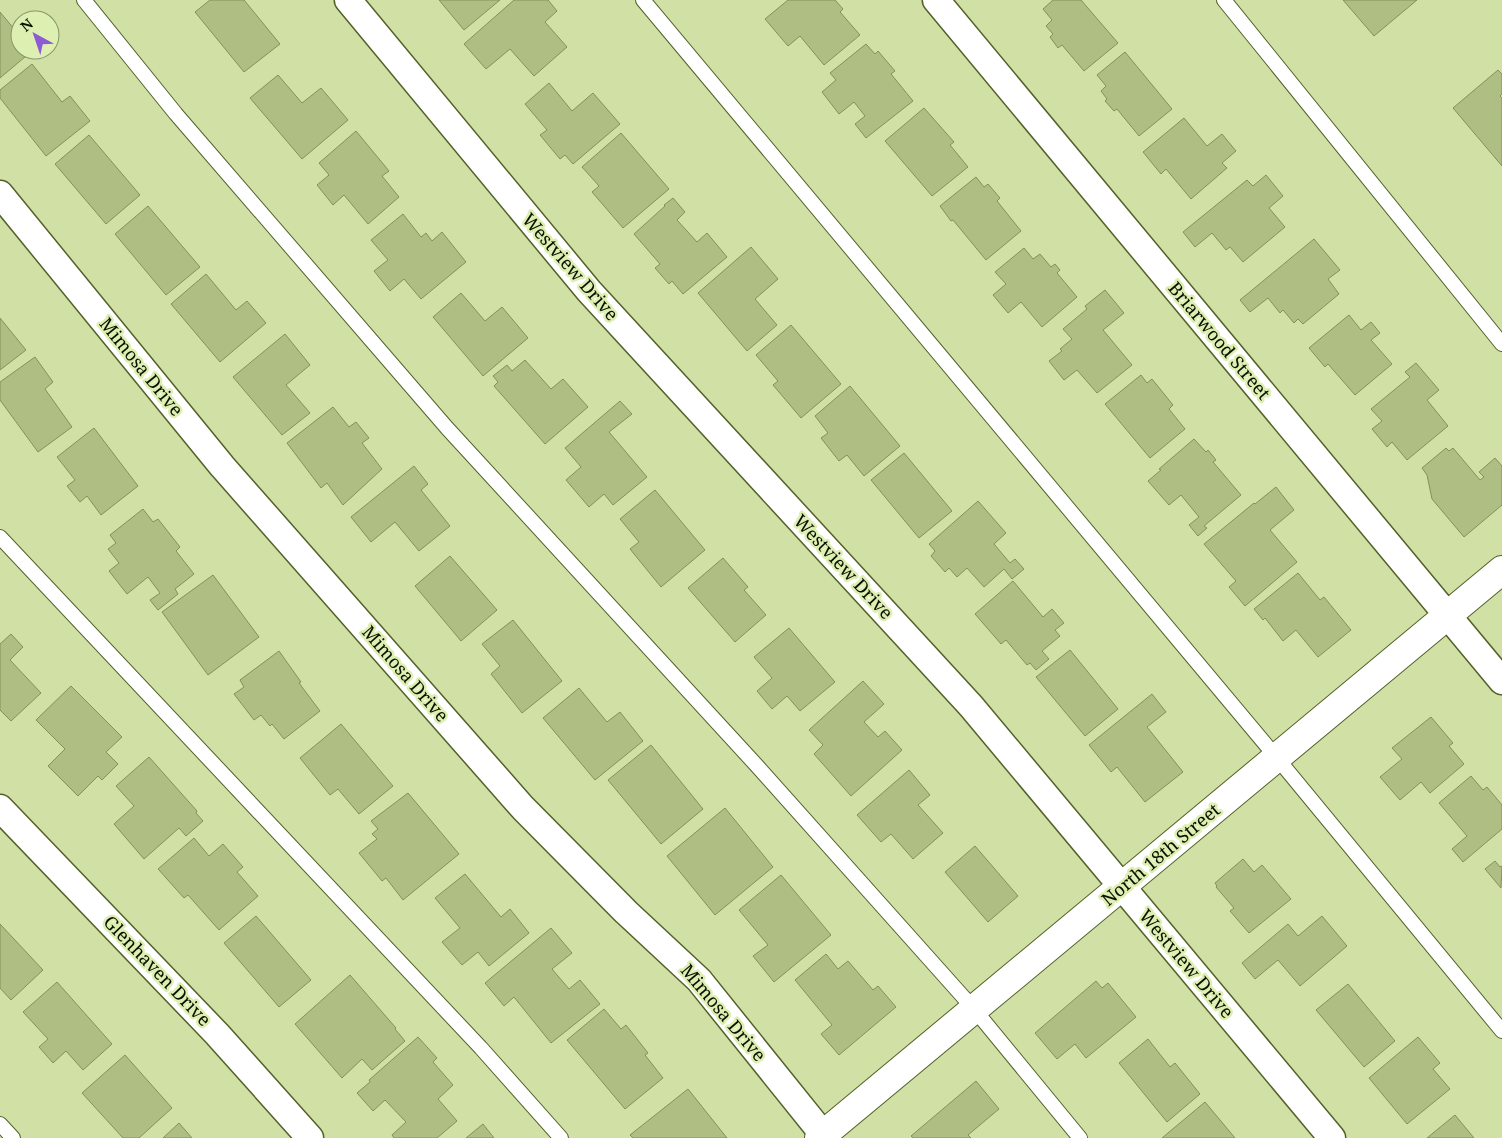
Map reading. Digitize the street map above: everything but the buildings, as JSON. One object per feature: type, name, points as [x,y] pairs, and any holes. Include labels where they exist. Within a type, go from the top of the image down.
[{"type":"street","name":"Westview Drive","points":[[348,0],[588,291],[971,706],[1332,1138]]},
{"type":"street","name":"Briarwood Street","points":[[936,0],[1502,681]]},
{"type":"street","name":"Mimosa Drive","points":[[0,194],[228,473],[524,808],[626,912],[699,980],[823,1137]]},
{"type":"street","name":"North 18th Street","points":[[823,1137],[1502,570]]},
{"type":"street","name":"Glenhaven Drive","points":[[0,808],[217,1034],[310,1138]]},
{"type":"lane","points":[[84,0],[176,114],[447,428],[758,767],[974,1009],[1080,1138]]},
{"type":"lane","points":[[643,0],[1277,758],[1502,1031]]},
{"type":"lane","points":[[1224,0],[1502,344]]},
{"type":"lane","points":[[0,537],[474,1041],[561,1138]]},
{"type":"lane","points":[[0,1124],[13,1138]]}]
